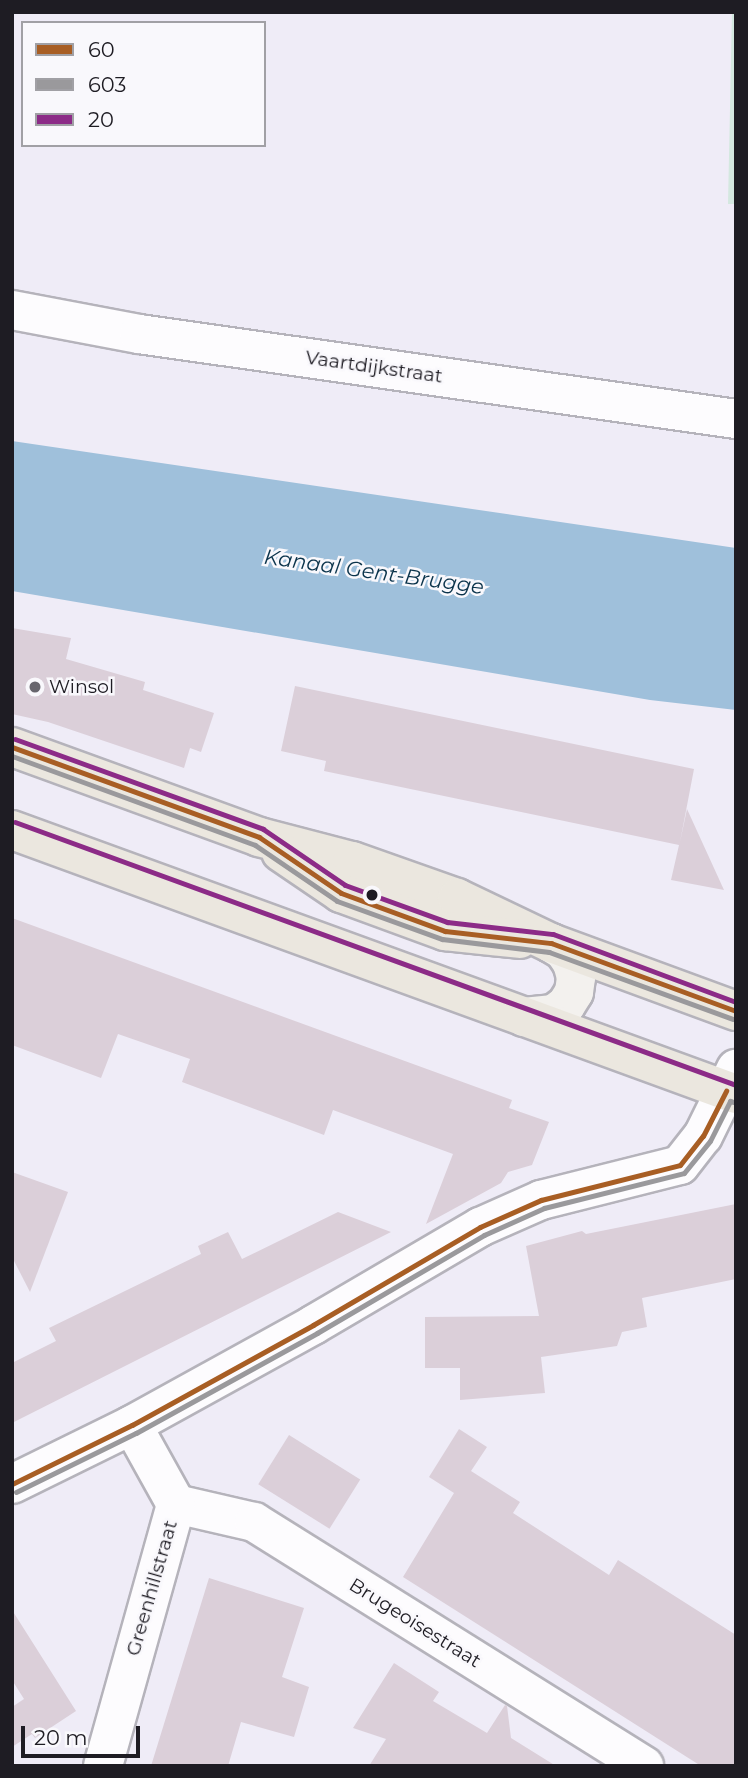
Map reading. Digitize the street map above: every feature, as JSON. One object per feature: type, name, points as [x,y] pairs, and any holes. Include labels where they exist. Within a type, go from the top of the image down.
[{"type":"main road","points":[[12,747],[259,837],[341,893],[444,931],[551,943],[736,1011]]},
{"type":"main road","points":[[12,830],[524,1017],[733,1085]]},
{"type":"main road","points":[[524,1017],[554,1014],[566,1005],[574,992],[576,977],[572,963],[564,951],[551,943]]},
{"type":"street","name":"Vaartdijkstraat","points":[[12,310],[139,334],[736,419]]},
{"type":"street","points":[[12,1484],[132,1424],[313,1325],[480,1227],[541,1200],[680,1165],[704,1136],[733,1085]]},
{"type":"street","name":"Greenhillstraat","points":[[103,1766],[176,1504],[132,1424]]},
{"type":"street","name":"Brugeoisestraat","points":[[176,1504],[254,1522],[644,1766]]},
{"type":"green space","points":[[732,12],[736,12],[736,204],[728,204]]},
{"type":"water","name":"Kanaal Gent-Brugge","points":[[12,441],[736,548],[736,710],[650,700],[12,591]]},
{"type":"building","points":[[12,628],[71,638],[66,659],[145,682],[143,690],[214,713],[201,752],[190,748],[184,768],[48,722],[12,714]]},
{"type":"building","points":[[295,686],[694,769],[680,842],[687,809],[724,890],[671,880],[679,845],[324,771],[326,761],[281,751]]},
{"type":"building","points":[[12,918],[512,1100],[509,1108],[549,1122],[532,1165],[508,1172],[501,1183],[426,1224],[453,1154],[333,1110],[324,1135],[182,1082],[190,1059],[118,1034],[101,1078],[12,1045]]},
{"type":"building","points":[[12,1172],[68,1192],[30,1292],[12,1257]]},
{"type":"building","points":[[736,1204],[736,1279],[642,1298],[647,1327],[622,1332],[617,1346],[541,1357],[545,1393],[460,1400],[460,1368],[425,1368],[425,1317],[539,1316],[526,1246],[582,1231],[586,1234]]},
{"type":"building","points":[[338,1212],[391,1232],[12,1423],[12,1363],[56,1341],[49,1328],[201,1254],[198,1246],[228,1232],[242,1259]]},
{"type":"building","points":[[459,1429],[487,1447],[471,1471],[520,1502],[513,1513],[609,1575],[618,1560],[736,1635],[736,1766],[701,1766],[403,1577],[454,1493],[429,1477]]},
{"type":"building","points":[[289,1435],[360,1480],[330,1529],[258,1484]]},
{"type":"building","points":[[209,1578],[304,1608],[282,1677],[309,1687],[294,1737],[241,1722],[228,1766],[151,1766]]},
{"type":"building","points":[[12,1610],[76,1711],[35,1738],[32,1734],[12,1747],[12,1707],[24,1699],[12,1680]]},
{"type":"building","points":[[394,1663],[439,1692],[433,1701],[487,1733],[505,1705],[507,1706],[511,1738],[556,1766],[369,1766],[386,1739],[353,1728]]},
{"type":"transit line","name":"20","points":[[15,739],[263,829],[345,885],[447,922],[553,934],[736,1002]]},
{"type":"transit line","name":"60","points":[[12,747],[259,837],[341,893],[445,931],[551,943],[736,1011]]},
{"type":"transit line","name":"603","points":[[12,756],[255,845],[337,901],[442,939],[549,952],[733,1019]]},
{"type":"transit line","name":"20","points":[[15,822],[736,1085]]},
{"type":"transit line","name":"60","points":[[12,1484],[132,1425],[313,1325],[480,1227],[541,1200],[680,1165],[703,1136],[726,1091]]},
{"type":"transit line","name":"603","points":[[16,1492],[136,1433],[317,1333],[484,1235],[544,1208],[684,1173],[710,1141],[730,1101],[733,1102]]},
{"type":"place","name":"Winsol","points":[[35,687]]}]
